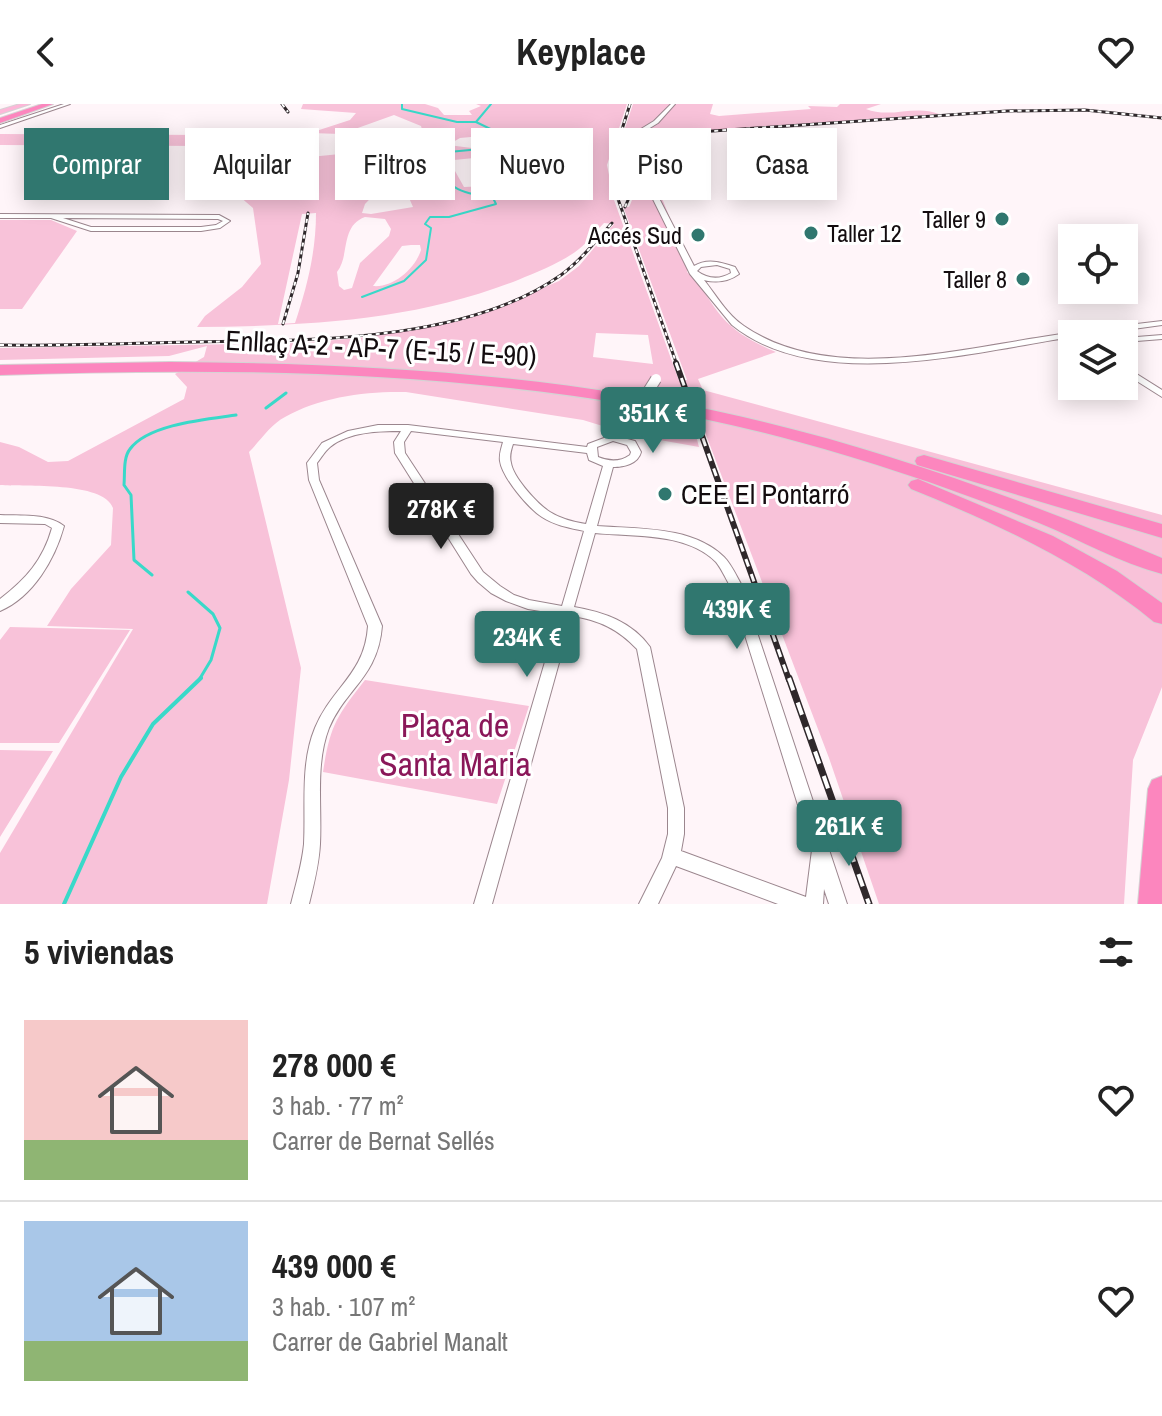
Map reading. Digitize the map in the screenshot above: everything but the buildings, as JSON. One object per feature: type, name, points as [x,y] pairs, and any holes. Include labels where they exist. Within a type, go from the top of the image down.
[{"type":"highway","points":[[0,120],[40,104]]},
{"type":"highway","points":[[0,120],[49,104]]},
{"type":"highway","name":"Enllaç A-2 - AP-7 (E-15 / E-90)","points":[[0,367],[291,362],[468,371],[569,382],[693,404],[804,429],[1015,486],[1162,531]]},
{"type":"highway","name":"Enllaç A-2 - AP-7 (E-15 / E-90)","points":[[0,367],[232,368],[406,374],[561,389],[732,421],[910,469],[1023,509],[1162,567]]},
{"type":"highway","points":[[732,421],[852,460],[976,510],[1105,575],[1143,599],[1162,616]]},
{"type":"highway","points":[[1154,904],[1162,789]]},
{"type":"main road","points":[[0,112],[27,104]]},
{"type":"street","points":[[0,127],[68,104]]},
{"type":"street","points":[[673,104],[656,122],[638,133],[637,142],[646,150],[643,173],[694,273],[713,292],[737,325],[757,339],[788,351],[825,359],[863,362],[1058,344]]},
{"type":"street","points":[[0,216],[219,217],[227,221],[218,227],[201,229],[91,229],[53,217]]},
{"type":"street","points":[[685,257],[704,264],[733,268],[735,274],[714,283],[713,292]]},
{"type":"street","points":[[694,273],[695,267],[704,264]]},
{"type":"street","points":[[694,273],[709,279],[728,279]]},
{"type":"street","points":[[1138,326],[1162,323]]},
{"type":"street","points":[[933,356],[1058,337]]},
{"type":"street","points":[[1138,339],[1162,337]]},
{"type":"street","points":[[300,904],[312,847],[313,781],[318,741],[336,704],[361,673],[375,633],[375,626],[314,480],[312,463],[326,445],[351,433],[378,428],[408,428],[590,450],[600,441],[622,435],[656,375]]},
{"type":"street","points":[[1138,378],[1162,394]]},
{"type":"street","points":[[408,428],[399,442],[400,453],[475,571],[509,598],[600,616],[616,623],[631,633],[645,652],[678,829],[663,879],[648,904]]},
{"type":"street","points":[[590,450],[593,458],[609,464],[625,463],[635,456],[635,447],[622,435]]},
{"type":"street","points":[[509,440],[504,453],[510,476],[544,514],[558,521],[686,540],[711,551],[725,563],[735,584],[838,904]]},
{"type":"street","points":[[483,904],[609,464]]},
{"type":"street","points":[[0,519],[47,521],[58,526],[52,551],[31,584],[0,606]]},
{"type":"street","points":[[814,904],[819,844]]},
{"type":"street","points":[[672,856],[802,904]]},
{"type":"green space","points":[[303,104],[425,104],[438,108],[444,115],[472,115],[469,111],[481,106],[476,104],[627,104],[619,128],[609,128],[609,200],[614,200],[679,381],[687,380],[623,206],[629,207],[632,200],[663,200],[690,257],[687,272],[728,323],[747,338],[776,352],[698,379],[703,390],[1162,515],[1162,687],[1133,760],[1124,904],[879,904],[829,758],[703,427],[694,428],[699,447],[632,435],[583,420],[391,392],[359,394],[299,410],[275,424],[249,452],[301,668],[289,780],[267,904],[0,904],[0,853],[133,629],[47,626],[71,589],[111,545],[113,508],[106,499],[79,489],[0,485],[0,442],[19,447],[48,462],[68,461],[184,399],[187,387],[175,374],[204,357],[207,346],[169,356],[0,360],[0,348],[299,343],[359,338],[435,326],[480,315],[559,281],[579,266],[614,224],[604,223],[579,249],[550,266],[479,294],[440,304],[400,313],[320,322],[279,325],[197,327],[205,316],[242,287],[261,264],[253,208],[244,200],[319,200],[319,156],[335,154],[335,200],[369,200],[362,213],[413,207],[410,200],[455,200],[455,171],[464,187],[471,187],[471,200],[593,200],[593,128],[471,128],[471,137],[455,141],[455,128],[422,128],[394,115],[358,128],[335,128],[335,134],[319,133],[319,130],[350,120],[356,113],[301,109]],"holes":[[[316,213],[310,269],[295,323],[278,324],[302,214]],[[365,217],[385,219],[391,229],[389,236],[360,263],[352,288],[344,290],[339,286],[337,272],[349,234],[357,221]],[[420,245],[421,250],[414,264],[388,284],[373,286],[402,246]],[[596,333],[648,335],[653,364],[593,357]]]},
{"type":"green space","points":[[633,104],[713,104],[710,114],[719,116],[811,109],[808,106],[837,107],[840,104],[881,104],[866,109],[884,113],[921,110],[939,114],[711,131],[711,128],[625,128]]},
{"type":"green space","points":[[0,134],[24,134],[24,145],[0,145]]},
{"type":"green space","points":[[169,135],[185,135],[185,146],[169,146]]},
{"type":"green space","points":[[455,146],[471,148],[471,158],[455,160]]},
{"type":"green space","points":[[0,220],[51,220],[77,231],[22,309],[0,309]]},
{"type":"green space","points":[[10,627],[130,630],[59,743],[0,743],[0,640]]},
{"type":"green space","name":"Plaça de Santa Maria","points":[[365,680],[529,706],[497,804],[323,772],[328,743],[336,723]]},
{"type":"green space","points":[[0,750],[53,751],[0,837]]},
{"type":"waterway","points":[[402,104],[402,109],[457,122],[476,122]]},
{"type":"waterway","points":[[476,122],[491,104]]},
{"type":"waterway","points":[[362,297],[404,281],[426,260],[431,228],[425,224],[430,217],[449,217],[496,204],[493,198],[456,188],[444,177],[435,157],[438,153],[524,145],[476,122]]},
{"type":"waterway","points":[[266,408],[286,393]]},
{"type":"waterway","points":[[152,575],[134,560],[131,495],[124,485],[125,461],[130,449],[164,428],[236,415]]},
{"type":"waterway","points":[[188,592],[213,614],[220,628],[211,660],[199,680]]},
{"type":"waterway","points":[[64,904],[121,777],[153,724],[199,680]]},
{"type":"railway","points":[[282,104],[288,112]]},
{"type":"railway","points":[[630,104],[612,161],[613,185],[677,365]]},
{"type":"railway","points":[[625,207],[632,191],[626,166],[630,157],[645,144],[678,135],[1007,111],[1085,110],[1162,118]]},
{"type":"railway","points":[[283,324],[298,273],[308,213]]},
{"type":"railway","points":[[0,345],[335,338],[433,326],[479,314],[522,297],[561,275],[612,223]]},
{"type":"railway","points":[[676,363],[789,680]]},
{"type":"railway","points":[[789,678],[869,904]]},
{"type":"place","name":"Taller 9","points":[[1002,219]]},
{"type":"place","name":"Taller 12","points":[[811,233]]},
{"type":"place","name":"Accés Sud","points":[[698,235]]},
{"type":"place","name":"Taller 8","points":[[1023,279]]},
{"type":"place","name":"CEE El Pontarró","points":[[665,494]]}]
